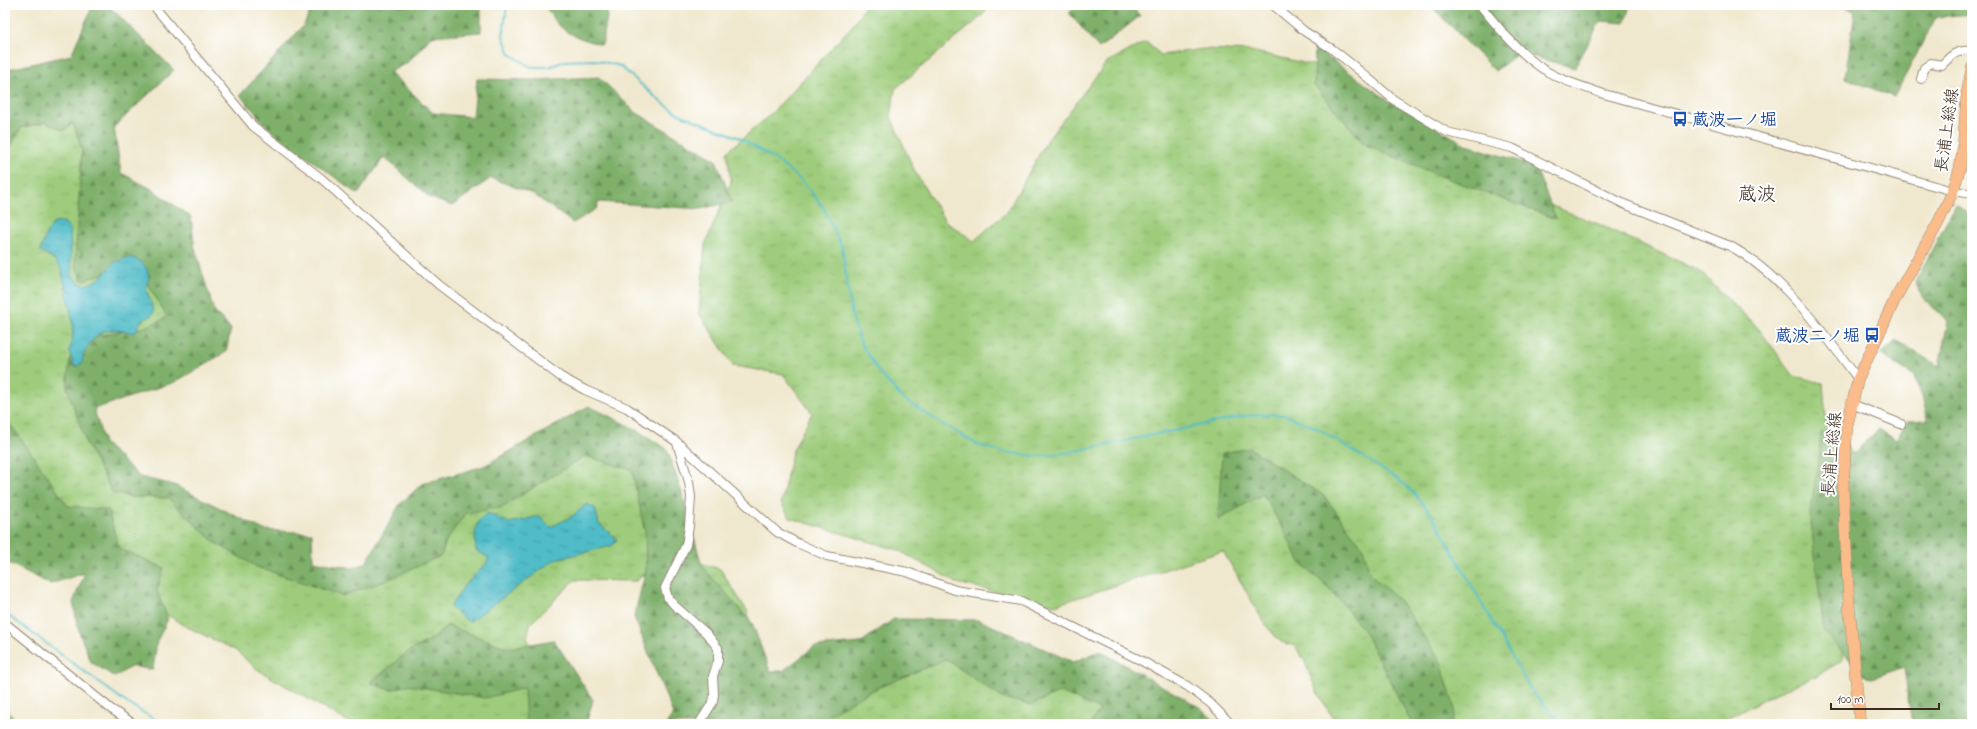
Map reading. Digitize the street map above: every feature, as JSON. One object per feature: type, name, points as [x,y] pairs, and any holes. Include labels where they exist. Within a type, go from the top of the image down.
[{"type":"main road","name":"長浦上総線","points":[[1860,724],[1850,604],[1843,489],[1847,426],[1858,379],[1896,297],[1938,224],[1953,191],[1960,168],[1972,68]]},
{"type":"street","points":[[153,5],[252,126],[322,179],[439,286],[562,376],[585,390],[627,408],[677,442],[777,532],[797,543],[827,556],[907,572],[955,590],[1021,601],[1140,660],[1187,686],[1210,703],[1231,724]]},
{"type":"street","points":[[1273,5],[1304,31],[1332,49],[1355,67],[1394,100],[1447,132],[1512,148],[1624,204],[1730,246],[1743,254],[1785,290],[1824,334],[1858,379]]},
{"type":"street","points":[[1480,5],[1502,32],[1536,65],[1574,84],[1604,94],[1953,191],[1972,194]]},
{"type":"street","points":[[1921,79],[1924,68],[1931,63],[1942,65],[1951,56],[1962,50],[1972,51]]},
{"type":"street","points":[[1852,404],[1901,424]]},
{"type":"street","points":[[677,442],[689,482],[691,497],[689,526],[686,545],[665,588],[668,598],[674,605],[706,633],[718,648],[718,661],[713,676],[713,702],[699,724]]},
{"type":"street","points":[[5,623],[111,709],[134,724]]},
{"type":"green space","points":[[93,5],[108,5],[174,70],[114,127],[121,173],[150,188],[191,217],[195,249],[214,311],[231,329],[226,352],[175,382],[94,409],[104,443],[140,477],[174,485],[264,530],[312,533],[313,561],[353,568],[366,563],[400,504],[422,484],[484,466],[589,406],[635,429],[667,449],[681,490],[702,566],[752,623],[770,671],[783,671],[814,647],[860,643],[894,619],[979,620],[1073,662],[1100,651],[1201,708],[1218,724],[1090,724],[1100,710],[1061,692],[1031,705],[1002,698],[946,659],[873,690],[811,724],[666,724],[673,714],[634,617],[646,570],[645,533],[632,470],[585,456],[500,508],[466,513],[447,539],[441,556],[385,581],[342,596],[257,567],[214,542],[168,498],[128,497],[112,492],[87,445],[67,388],[70,357],[85,338],[146,327],[167,317],[138,266],[125,266],[82,281],[75,263],[82,149],[73,123],[64,131],[45,122],[21,128],[5,157],[5,70],[71,55]]},
{"type":"green space","points":[[313,5],[481,5],[481,32],[432,36],[408,62],[390,72],[433,113],[473,117],[477,79],[534,80],[599,77],[635,112],[716,160],[732,202],[700,209],[599,202],[596,209],[573,223],[533,194],[491,178],[452,206],[429,197],[384,157],[358,194],[270,130],[240,95],[304,25]]},
{"type":"green space","points":[[545,5],[609,5],[602,45],[575,36],[562,28],[556,22]]},
{"type":"green space","points":[[866,5],[989,5],[982,16],[895,89],[891,117],[915,172],[945,221],[974,241],[1007,212],[1046,142],[1107,62],[1146,42],[1161,55],[1203,49],[1251,51],[1317,66],[1517,192],[1598,224],[1699,271],[1758,328],[1794,376],[1823,383],[1830,468],[1828,544],[1843,660],[1812,678],[1776,693],[1715,724],[1337,724],[1317,692],[1304,660],[1295,646],[1281,642],[1266,626],[1223,551],[1055,605],[957,583],[898,550],[790,518],[781,503],[792,452],[812,413],[783,374],[733,366],[699,313],[705,245],[731,182],[727,152],[774,111],[853,25]]},
{"type":"green space","points":[[1078,5],[1131,5],[1140,16],[1099,48],[1069,13]]},
{"type":"green space","points":[[1437,5],[1630,5],[1625,23],[1600,21],[1575,68],[1519,53],[1495,71],[1434,9]]},
{"type":"green space","points":[[1843,5],[1972,5],[1972,14],[1936,17],[1894,97],[1845,78],[1855,12]]},
{"type":"green space","points":[[1315,48],[1388,100],[1467,145],[1535,166],[1556,219],[1438,175],[1364,144],[1314,85]]},
{"type":"green space","points":[[71,111],[184,326],[81,392],[99,451],[129,484],[182,497],[345,581],[441,521],[596,441],[642,454],[662,559],[636,581],[575,580],[530,624],[527,638],[541,665],[529,724],[352,724],[258,670],[235,650],[183,625],[133,592],[5,460],[5,132]]},
{"type":"green space","points":[[1956,204],[1972,217],[1972,724],[1913,724],[1910,713],[1904,667],[1872,678],[1866,677],[1824,632],[1810,514],[1819,458],[1821,432],[1835,429],[1853,454],[1879,429],[1896,440],[1908,421],[1928,420],[1922,397],[1913,375],[1880,354],[1896,341],[1939,366],[1948,321],[1923,298],[1915,282]]},
{"type":"green space","points":[[5,418],[68,506],[108,510],[119,548],[164,568],[157,591],[168,619],[157,641],[153,670],[132,666],[115,677],[91,662],[79,632],[73,602],[85,573],[50,584],[5,561]]},
{"type":"green space","points":[[1250,448],[1324,496],[1363,548],[1370,574],[1400,601],[1441,662],[1455,710],[1452,724],[1412,724],[1364,631],[1331,590],[1299,561],[1286,534],[1263,494],[1218,520],[1222,453]]},
{"type":"green space","points":[[686,559],[720,569],[748,612],[757,663],[778,678],[914,625],[1151,724],[708,724]]},
{"type":"green space","points":[[447,625],[508,648],[554,640],[593,700],[586,724],[526,724],[524,688],[485,698],[408,685],[391,690],[370,683],[409,651],[435,637]]},
{"type":"green space","points":[[5,708],[19,724],[5,724]]},
{"type":"water","points":[[64,222],[70,229],[72,275],[79,283],[86,285],[99,279],[115,262],[131,257],[140,261],[147,269],[149,277],[146,288],[154,312],[151,316],[141,321],[135,333],[120,330],[109,330],[97,336],[86,348],[82,363],[75,367],[69,352],[72,341],[73,323],[62,271],[55,260],[40,251],[47,232],[54,223]]},
{"type":"water","points":[[587,504],[595,508],[599,524],[617,539],[612,546],[556,559],[469,622],[450,607],[464,586],[487,563],[488,557],[476,551],[475,539],[479,521],[488,513],[509,523],[540,516],[550,527],[570,518]]},
{"type":"waterway","points":[[507,5],[503,36],[510,54],[531,67],[549,67],[565,61],[595,60],[620,66],[660,101],[679,114],[740,138],[776,160],[802,181],[823,207],[842,247],[852,317],[861,343],[878,371],[902,398],[978,445],[1002,452],[1037,456],[1066,453],[1245,416],[1265,414],[1285,415],[1317,428],[1398,479],[1414,493],[1432,515],[1532,692],[1562,724]]},
{"type":"waterway","points":[[5,613],[127,703],[163,724]]},
{"type":"place","name":"蔵波一ノ堀","points":[[1680,119]]},
{"type":"place","name":"蔵波二ノ堀","points":[[1872,335]]},
{"type":"district","name":"蔵波","points":[[1757,193]]}]
